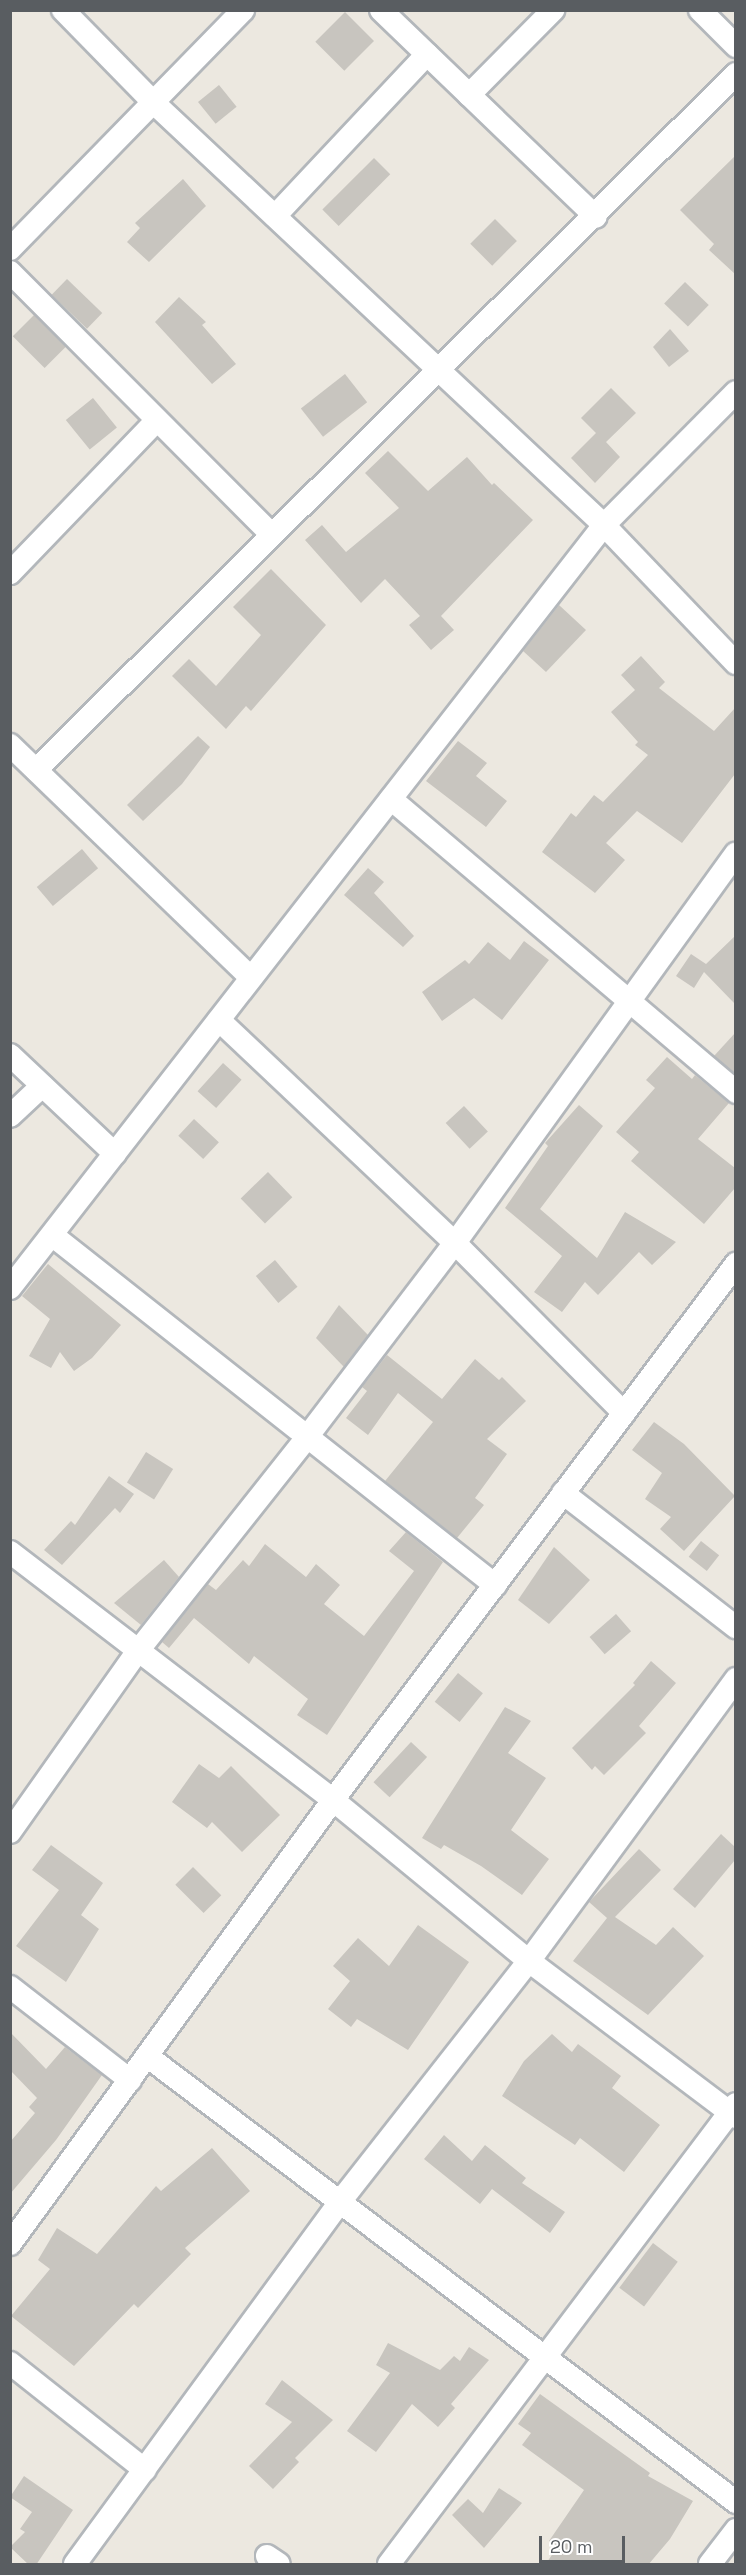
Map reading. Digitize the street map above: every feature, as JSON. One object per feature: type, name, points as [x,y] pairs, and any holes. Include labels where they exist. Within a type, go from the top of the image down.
[{"type":"street","points":[[63,10],[154,103],[604,525],[735,663]]},
{"type":"street","points":[[10,249],[243,10]]},
{"type":"street","points":[[381,10],[596,217]]},
{"type":"street","points":[[469,95],[553,10]]},
{"type":"street","points":[[700,10],[735,46]]},
{"type":"street","points":[[275,216],[427,54]]},
{"type":"street","points":[[36,770],[596,217],[735,74]]},
{"type":"street","points":[[10,272],[272,536]]},
{"type":"street","points":[[10,1288],[604,525],[735,392]]},
{"type":"street","points":[[10,573],[157,420]]},
{"type":"street","points":[[10,745],[251,978]]},
{"type":"street","points":[[391,799],[735,1092]]},
{"type":"street","points":[[10,1832],[137,1652],[308,1437],[454,1243],[735,854]]},
{"type":"street","points":[[219,1020],[454,1243],[624,1413]]},
{"type":"street","points":[[10,1055],[115,1154]]},
{"type":"street","points":[[10,1116],[42,1086]]},
{"type":"street","points":[[52,1235],[495,1585]]},
{"type":"street","points":[[10,2244],[333,1800],[735,1264]]},
{"type":"street","points":[[563,1493],[735,1627]]},
{"type":"street","points":[[10,1552],[137,1652],[333,1800],[529,1961],[733,2111],[390,2565]]},
{"type":"street","points":[[75,2565],[339,2203],[529,1961],[735,1679]]},
{"type":"street","points":[[10,1987],[130,2080]]},
{"type":"street","points":[[147,2056],[339,2203],[548,2356],[735,2502]]},
{"type":"street","points":[[10,2363],[145,2470]]},
{"type":"street","points":[[710,2565],[735,2530]]},
{"type":"building","points":[[345,12],[374,41],[344,71],[315,42]]},
{"type":"building","points":[[219,85],[237,107],[216,124],[198,102]]},
{"type":"building","points":[[735,156],[735,274],[709,250],[714,244],[680,210]]},
{"type":"building","points":[[374,158],[390,174],[339,226],[322,210]]},
{"type":"building","points":[[183,179],[206,206],[149,262],[127,242],[140,228],[135,223]]},
{"type":"building","points":[[495,219],[517,241],[492,266],[470,244]]},
{"type":"building","points":[[67,279],[102,313],[87,329],[52,295]]},
{"type":"building","points":[[685,282],[709,305],[688,327],[664,304]]},
{"type":"building","points":[[179,297],[206,322],[202,325],[236,364],[212,384],[155,322]]},
{"type":"building","points":[[34,315],[66,347],[45,368],[13,336]]},
{"type":"building","points":[[670,329],[689,351],[669,367],[653,347]]},
{"type":"building","points":[[345,374],[367,402],[323,437],[301,408]]},
{"type":"building","points":[[611,388],[636,413],[606,442],[620,457],[595,483],[571,458],[596,433],[581,418]]},
{"type":"building","points":[[93,398],[117,428],[90,450],[66,420]]},
{"type":"building","points":[[388,451],[428,491],[467,457],[492,485],[494,483],[533,520],[441,616],[454,630],[431,650],[409,625],[420,616],[385,579],[361,603],[305,540],[322,525],[346,552],[399,508],[365,473]]},
{"type":"building","points":[[271,569],[326,625],[251,711],[246,706],[226,729],[172,676],[189,659],[216,686],[261,635],[233,607]]},
{"type":"building","points":[[559,605],[586,630],[546,672],[523,651]]},
{"type":"building","points":[[641,656],[665,682],[659,688],[714,731],[735,708],[735,774],[682,843],[637,811],[606,843],[625,860],[595,893],[542,852],[571,813],[576,817],[594,795],[603,802],[648,755],[635,745],[638,742],[611,712],[635,690],[621,675]]},
{"type":"building","points":[[198,736],[210,747],[182,784],[143,821],[127,805]]},
{"type":"building","points":[[458,741],[487,763],[476,776],[507,801],[486,827],[426,781]]},
{"type":"building","points":[[82,849],[98,868],[53,906],[37,887]]},
{"type":"building","points":[[368,868],[384,882],[374,893],[414,936],[403,947],[344,895]]},
{"type":"building","points":[[735,936],[735,1004],[704,972],[694,988],[676,976],[691,954],[706,964]]},
{"type":"building","points":[[524,941],[549,960],[502,1020],[474,998],[442,1021],[422,992],[465,960],[469,964],[488,942],[510,960]]},
{"type":"building","points":[[735,1033],[735,1074],[714,1056]]},
{"type":"building","points":[[667,1057],[692,1079],[695,1075],[729,1103],[698,1139],[735,1168],[735,1188],[704,1224],[631,1161],[639,1152],[616,1132],[655,1088],[646,1080]]},
{"type":"building","points":[[223,1063],[242,1080],[216,1108],[198,1091]]},
{"type":"building","points":[[579,1105],[603,1126],[540,1209],[597,1258],[625,1212],[676,1242],[652,1265],[639,1252],[598,1295],[585,1282],[562,1312],[534,1292],[562,1256],[505,1208],[548,1146],[545,1143]]},
{"type":"building","points":[[464,1106],[488,1132],[470,1149],[446,1123]]},
{"type":"building","points":[[194,1119],[219,1142],[203,1159],[178,1136]]},
{"type":"building","points":[[268,1172],[292,1197],[265,1224],[241,1198]]},
{"type":"building","points":[[275,1260],[297,1287],[278,1303],[256,1276]]},
{"type":"building","points":[[48,1264],[121,1325],[92,1358],[74,1371],[60,1352],[51,1368],[29,1356],[50,1319],[22,1296]]},
{"type":"building","points":[[339,1305],[368,1335],[344,1367],[316,1338]]},
{"type":"building","points":[[387,1355],[442,1399],[475,1359],[499,1380],[502,1377],[526,1401],[487,1439],[507,1454],[475,1498],[484,1505],[457,1538],[385,1481],[433,1422],[398,1393],[368,1435],[346,1418],[367,1391],[362,1387]]},
{"type":"building","points":[[654,1422],[684,1444],[735,1496],[684,1551],[660,1529],[671,1517],[645,1499],[662,1473],[632,1450]]},
{"type":"building","points":[[146,1452],[173,1469],[154,1499],[127,1483]]},
{"type":"building","points":[[109,1476],[134,1494],[120,1513],[115,1508],[62,1565],[44,1550],[71,1521],[75,1525]]},
{"type":"building","points":[[406,1532],[443,1562],[327,1735],[297,1715],[308,1699],[254,1656],[249,1664],[194,1618],[169,1648],[162,1642],[208,1584],[216,1590],[243,1560],[249,1566],[265,1544],[306,1577],[316,1564],[340,1585],[324,1604],[364,1636],[414,1571],[389,1551]]},
{"type":"building","points":[[701,1541],[719,1555],[707,1571],[689,1557]]},
{"type":"building","points":[[554,1547],[590,1580],[549,1624],[518,1600]]},
{"type":"building","points":[[164,1560],[179,1577],[141,1625],[114,1603]]},
{"type":"building","points":[[616,1614],[631,1631],[605,1654],[590,1637]]},
{"type":"building","points":[[651,1661],[676,1683],[639,1726],[646,1733],[604,1775],[595,1766],[592,1770],[572,1748],[635,1685],[633,1683]]},
{"type":"building","points":[[458,1673],[483,1693],[460,1722],[435,1702]]},
{"type":"building","points":[[505,1707],[531,1721],[508,1753],[546,1778],[511,1830],[549,1859],[522,1895],[481,1866],[444,1845],[441,1849],[422,1838]]},
{"type":"building","points":[[411,1742],[427,1757],[390,1797],[373,1782]]},
{"type":"building","points":[[199,1764],[219,1778],[231,1766],[280,1815],[242,1852],[212,1822],[207,1828],[172,1802]]},
{"type":"building","points":[[721,1834],[735,1847],[735,1860],[695,1908],[673,1889]]},
{"type":"building","points":[[51,1845],[103,1883],[81,1915],[99,1929],[66,1982],[16,1946],[59,1890],[32,1870]]},
{"type":"building","points":[[639,1849],[661,1870],[615,1917],[656,1945],[673,1927],[704,1956],[648,2015],[573,1961],[607,1918],[589,1902]]},
{"type":"building","points":[[193,1867],[221,1895],[204,1913],[175,1885]]},
{"type":"building","points":[[418,1925],[469,1962],[408,2050],[357,2019],[351,2027],[328,2009],[350,1981],[333,1966],[358,1938],[389,1966]]},
{"type":"building","points":[[10,2032],[46,2069],[65,2047],[102,2075],[56,2140],[10,2194],[10,2142],[35,2113],[29,2107],[37,2098],[10,2070]]},
{"type":"building","points":[[552,2034],[572,2052],[578,2044],[621,2076],[612,2088],[660,2125],[624,2172],[580,2138],[575,2145],[502,2096],[524,2061]]},
{"type":"building","points":[[444,2135],[472,2161],[485,2145],[526,2178],[522,2183],[565,2212],[550,2233],[492,2189],[480,2204],[424,2159]]},
{"type":"building","points":[[212,2148],[250,2191],[185,2248],[191,2254],[138,2308],[134,2304],[74,2366],[11,2316],[50,2269],[38,2260],[57,2228],[97,2254],[156,2186],[161,2191]]},
{"type":"building","points":[[653,2243],[678,2262],[644,2306],[619,2288]]},
{"type":"building","points":[[388,2343],[440,2370],[454,2356],[460,2361],[469,2347],[489,2360],[451,2404],[455,2408],[438,2427],[412,2404],[376,2452],[347,2431],[390,2373],[376,2365]]},
{"type":"building","points":[[282,2380],[333,2420],[295,2458],[299,2462],[273,2489],[249,2466],[292,2422],[265,2404]]},
{"type":"building","points":[[540,2394],[650,2473],[648,2476],[693,2501],[670,2539],[648,2565],[545,2565],[558,2546],[549,2541],[584,2490],[522,2445],[531,2433],[518,2424]]},
{"type":"building","points":[[24,2476],[73,2510],[36,2565],[29,2565],[10,2547],[25,2532],[20,2529],[32,2512],[10,2497]]},
{"type":"building","points":[[499,2488],[522,2503],[484,2548],[452,2515],[468,2499],[483,2513]]}]
